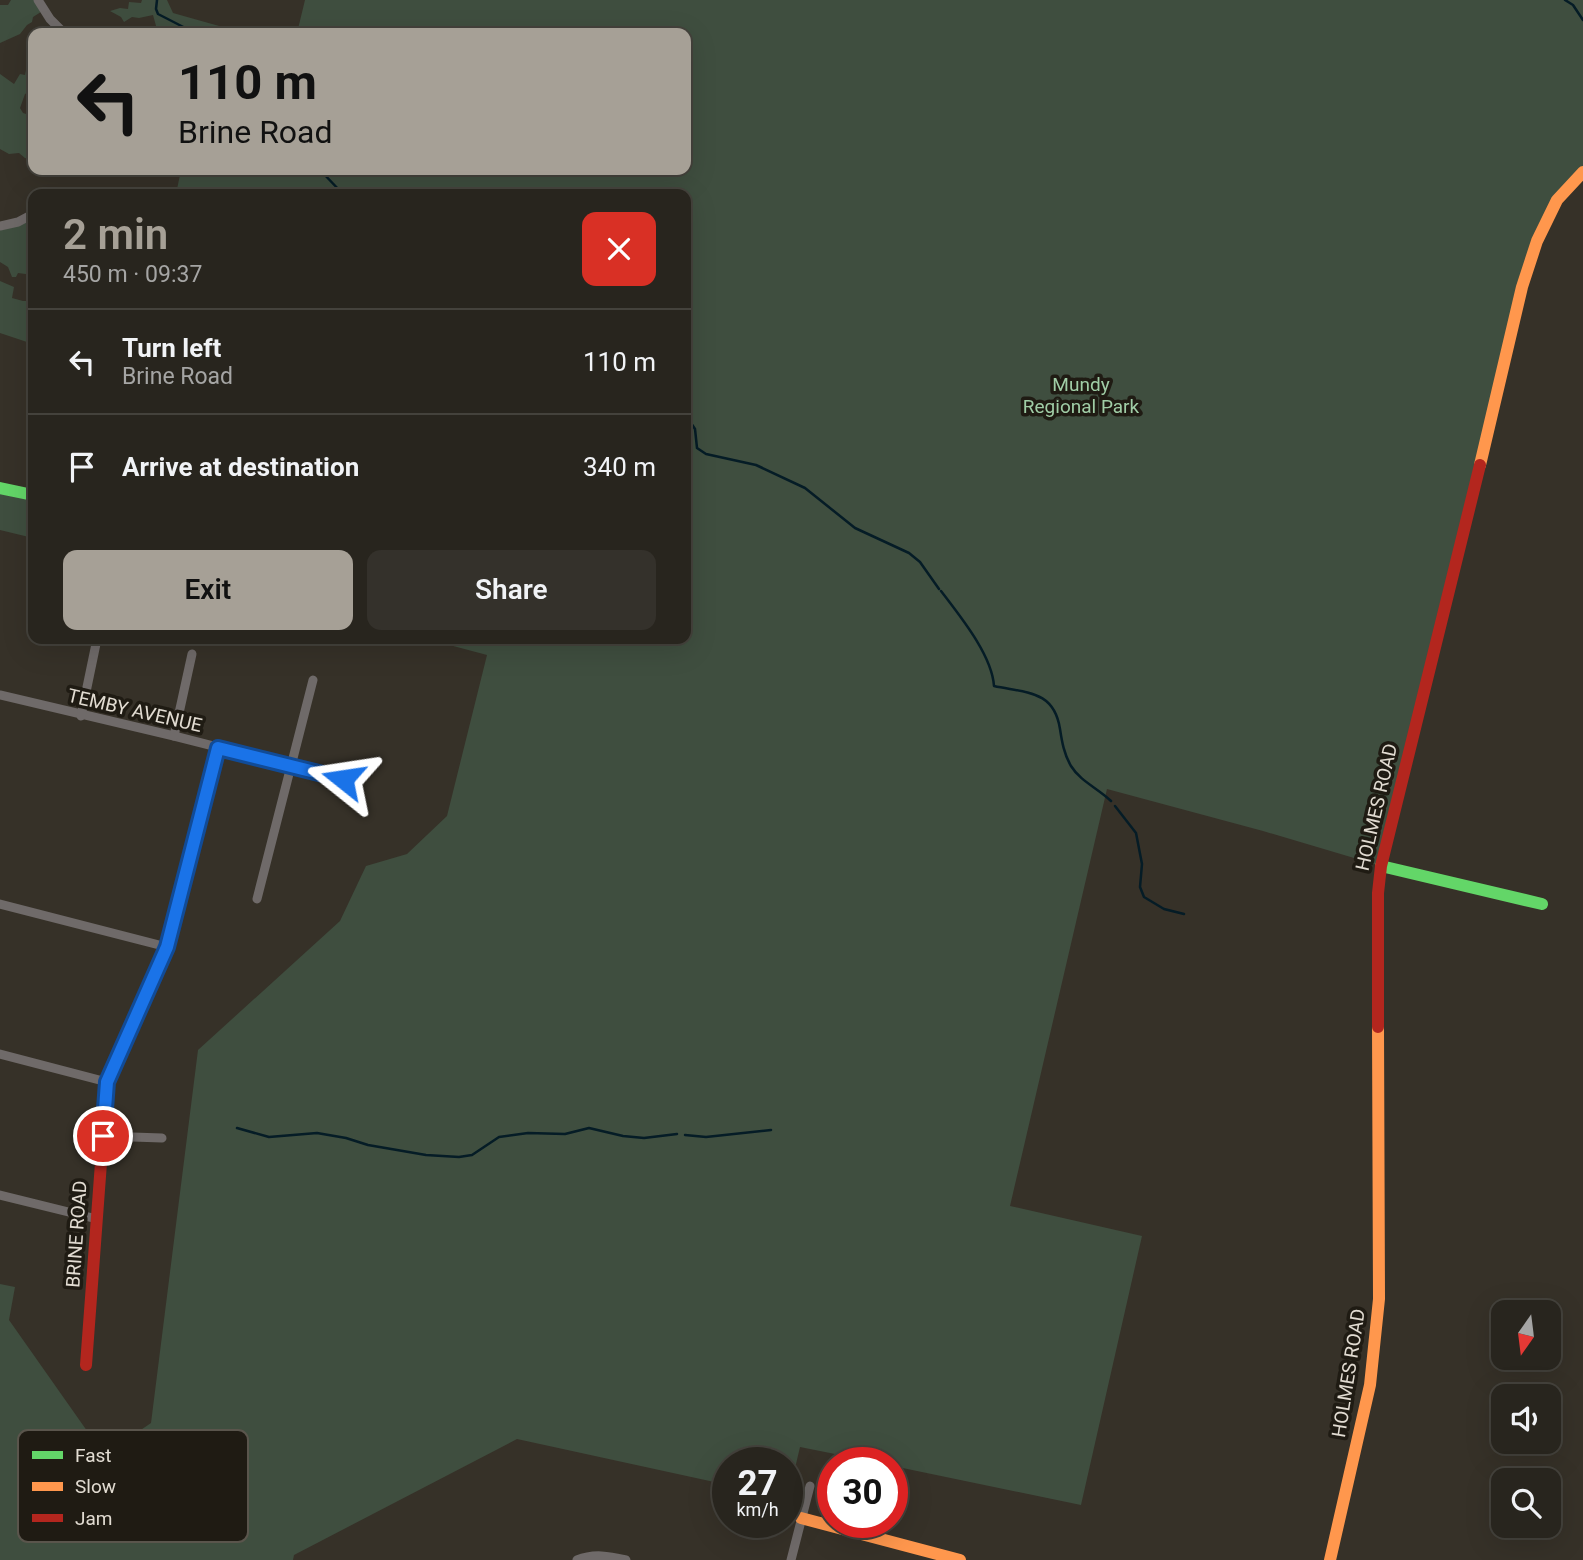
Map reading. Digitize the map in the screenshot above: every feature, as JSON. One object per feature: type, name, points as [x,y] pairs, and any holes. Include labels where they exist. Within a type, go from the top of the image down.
[{"type":"street","points":[[38,0],[59,28]]},
{"type":"street","name":"HOLMES ROAD","points":[[1330,1560],[1370,1385],[1379,1299],[1378,893],[1381,866],[1522,287],[1537,241],[1557,200],[1583,172]]},
{"type":"street","points":[[0,226],[28,217]]},
{"type":"street","points":[[0,488],[28,494]]},
{"type":"street","points":[[81,716],[96,644]]},
{"type":"street","points":[[174,736],[192,654]]},
{"type":"street","points":[[257,898],[313,680]]},
{"type":"street","name":"TEMBY AVENUE","points":[[0,695],[343,779]]},
{"type":"street","name":"BRINE ROAD","points":[[86,1365],[107,1082],[167,947],[218,748]]},
{"type":"street","points":[[1381,866],[1542,904]]},
{"type":"street","points":[[0,904],[167,947]]},
{"type":"street","points":[[0,1054],[107,1082]]},
{"type":"street","points":[[103,1136],[162,1138]]},
{"type":"street","points":[[0,1195],[97,1219]]},
{"type":"street","points":[[803,1511],[810,1486]]},
{"type":"street","points":[[803,1519],[960,1560]]},
{"type":"street","points":[[791,1560],[796,1538]]},
{"type":"street","points":[[577,1560],[605,1555],[626,1560]]},
{"type":"green space","points":[[11,0],[38,0],[44,10],[33,17],[32,22],[20,34],[0,43],[0,5],[8,5]]},
{"type":"green space","points":[[142,0],[167,0],[173,13],[226,28],[157,28],[153,15],[132,17],[124,22],[110,11],[128,9],[129,2],[141,3]]},
{"type":"green space","name":"Mundy Regional Park","points":[[305,0],[1583,0],[1583,172],[1557,200],[1537,241],[1381,866],[1107,789],[1010,1206],[1142,1236],[1081,1505],[908,1469],[908,1447],[817,1447],[817,1450],[803,1447],[712,1447],[712,1482],[517,1439],[294,1555],[293,1560],[0,1560],[0,1284],[15,1287],[9,1320],[86,1430],[18,1430],[18,1542],[248,1542],[248,1430],[141,1430],[151,1423],[198,1050],[340,921],[366,866],[407,854],[447,816],[487,655],[446,644],[691,644],[691,189],[177,189],[180,175],[691,175],[691,28],[298,28]]},
{"type":"green space","points":[[28,69],[28,92],[20,108],[28,114],[28,159],[19,153],[9,154],[0,149],[0,74],[14,84],[20,74],[25,75]]},
{"type":"green space","points":[[28,217],[28,274],[18,273],[16,277],[12,277],[8,267],[0,262],[0,228]]},
{"type":"green space","points":[[0,281],[14,287],[12,298],[28,301],[28,342],[0,333]]},
{"type":"green space","points":[[0,488],[28,494],[28,537],[0,530]]},
{"type":"waterway","points":[[157,0],[158,14],[185,28]]},
{"type":"waterway","points":[[1565,0],[1573,5],[1583,20]]},
{"type":"waterway","points":[[325,175],[338,189]]},
{"type":"waterway","points":[[691,423],[695,429],[697,448],[706,454],[756,465],[805,488],[855,528],[909,553],[920,562],[939,589]]},
{"type":"waterway","points":[[941,591],[981,649],[988,662],[994,686],[1027,692],[1045,700],[1057,716],[1071,766],[1079,776],[1111,801]]},
{"type":"waterway","points":[[1115,806],[1136,833],[1142,864],[1140,887],[1144,897],[1164,909],[1184,914]]},
{"type":"waterway","points":[[237,1128],[269,1137],[317,1133],[426,1155],[459,1157],[472,1155],[499,1137],[528,1133],[565,1134],[589,1128],[644,1138],[677,1134]]},
{"type":"waterway","points":[[685,1135],[706,1137],[771,1130]]},
{"type":"traffic: fast","points":[[0,488],[28,494]]},
{"type":"traffic: fast","points":[[1381,866],[1542,904]]},
{"type":"traffic: slow","points":[[1480,465],[1522,287],[1537,241],[1557,200],[1583,172]]},
{"type":"traffic: slow","points":[[183,885],[218,748]]},
{"type":"traffic: slow","points":[[1330,1560],[1370,1385],[1379,1299],[1378,1027]]},
{"type":"traffic: slow","points":[[803,1519],[960,1560]]},
{"type":"traffic: jam","points":[[1378,1027],[1378,893],[1381,866],[1480,465]]},
{"type":"traffic: jam","points":[[86,1365],[107,1082],[167,947],[183,885]]},
{"type":"route","points":[[103,1136],[107,1082],[167,947],[218,748],[343,779]]}]
